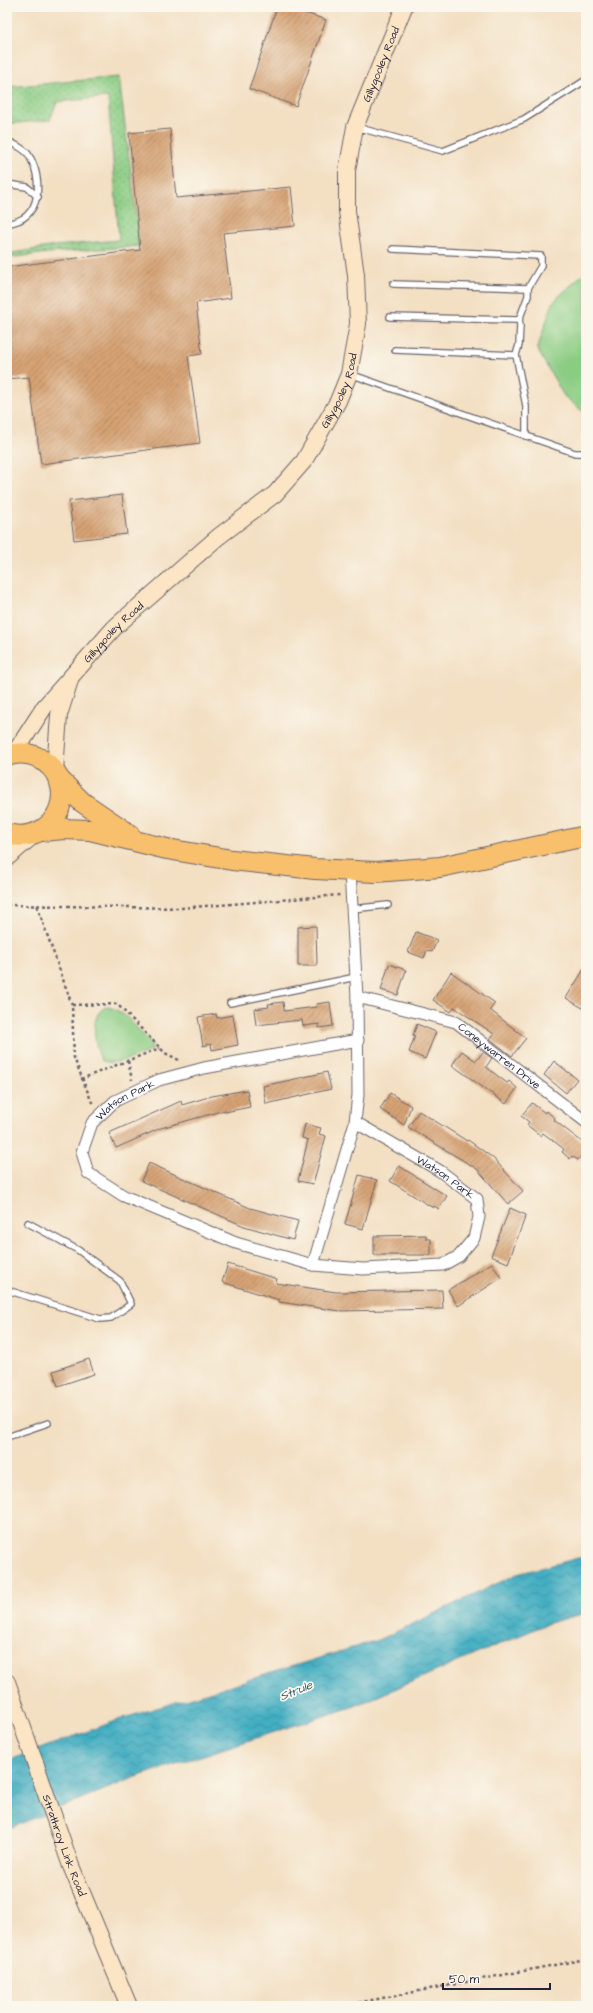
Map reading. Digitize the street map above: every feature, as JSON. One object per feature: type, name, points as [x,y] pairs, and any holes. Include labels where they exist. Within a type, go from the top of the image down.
[{"type":"highway","points":[[9,755],[33,755],[46,761],[82,802],[139,841]]},
{"type":"highway","points":[[39,832],[52,822],[59,811],[62,797],[57,775]]},
{"type":"highway","points":[[7,834],[17,836],[39,832],[90,830],[167,849],[232,860],[315,869],[375,872],[440,867],[586,836]]},
{"type":"main road","name":"Gillygooley Road","points":[[9,755],[45,706],[126,617],[218,537],[275,494],[304,461],[338,401],[349,374],[358,324],[356,275],[347,211],[348,171],[356,127],[404,7]]},
{"type":"main road","name":"Gillygooley Road","points":[[57,775],[59,715],[71,676]]},
{"type":"main road","points":[[7,858],[39,832]]},
{"type":"main road","name":"Strathroy Link Road","points":[[7,1682],[71,1866],[124,2005]]},
{"type":"street","points":[[313,1265],[355,1122],[358,1095],[357,997],[350,871]]},
{"type":"street","name":"Coneywarren Drive","points":[[357,997],[456,1022],[586,1122]]},
{"type":"street","name":"Watson Park","points":[[355,1122],[440,1171],[477,1200],[479,1218],[474,1238],[459,1256],[443,1265],[363,1269],[313,1265],[236,1243],[124,1196],[88,1173],[82,1152],[92,1123],[115,1101],[159,1080],[204,1068],[358,1040]]},
{"type":"lane","points":[[356,127],[443,152],[524,119],[586,80]]},
{"type":"lane","points":[[7,141],[28,154],[37,176],[38,197],[30,214],[15,223],[7,223]]},
{"type":"lane","points":[[7,184],[27,187],[38,197]]},
{"type":"lane","points":[[393,249],[541,256],[541,266],[528,288],[528,296],[519,320],[519,345],[516,355],[526,406],[526,436]]},
{"type":"lane","points":[[393,284],[528,288]]},
{"type":"lane","points":[[390,317],[519,320]]},
{"type":"lane","points":[[395,350],[516,355]]},
{"type":"lane","points":[[349,374],[575,453],[586,453]]},
{"type":"lane","points":[[352,908],[388,905]]},
{"type":"lane","points":[[230,1003],[356,977]]},
{"type":"lane","points":[[7,1290],[100,1318],[111,1318],[131,1304],[120,1281],[78,1250],[28,1223]]},
{"type":"lane","points":[[7,1437],[48,1423]]},
{"type":"path","points":[[7,905],[182,908],[351,894]]},
{"type":"path","points":[[37,906],[72,1005],[74,1058],[81,1079],[99,1116]]},
{"type":"path","points":[[72,1005],[117,1004],[165,1053]]},
{"type":"path","points":[[81,1079],[160,1048]]},
{"type":"path","points":[[128,1060],[135,1092]]},
{"type":"path","points":[[341,2006],[586,1959]]},
{"type":"green space","points":[[119,77],[140,246],[48,253],[7,258],[7,254],[55,246],[119,240],[108,97],[57,102],[50,120],[7,124],[7,87]]},
{"type":"green space","points":[[586,271],[586,414],[564,396],[537,349],[553,302]]},
{"type":"green space","points":[[106,1007],[118,1011],[129,1019],[152,1045],[152,1049],[141,1055],[126,1060],[106,1062],[101,1060],[94,1031],[100,1011]]},
{"type":"water","name":"Strule","points":[[586,1556],[586,1613],[549,1623],[355,1706],[139,1776],[7,1829],[7,1761],[121,1719],[381,1639],[517,1574]]},
{"type":"building","points":[[277,7],[289,7],[326,20],[296,106],[249,89]]},
{"type":"building","points":[[170,129],[176,198],[291,187],[295,226],[223,233],[231,298],[196,303],[202,354],[188,356],[200,443],[41,464],[29,377],[7,379],[7,267],[140,250],[129,133]]},
{"type":"building","points":[[122,495],[127,534],[74,540],[69,501]]},
{"type":"building","points":[[316,926],[317,966],[298,966],[298,927]]},
{"type":"building","points":[[416,932],[437,940],[432,952],[427,950],[424,958],[408,952]]},
{"type":"building","points":[[389,964],[406,970],[398,995],[381,990]]},
{"type":"building","points":[[586,966],[586,1010],[566,998]]},
{"type":"building","points":[[451,972],[495,1003],[490,1010],[526,1038],[512,1056],[490,1039],[494,1034],[454,1007],[451,1012],[433,1000]]},
{"type":"building","points":[[283,1002],[284,1011],[317,1007],[316,1004],[330,1002],[333,1026],[319,1028],[319,1024],[303,1026],[302,1020],[256,1025],[254,1009],[269,1007],[268,1004]]},
{"type":"building","points":[[216,1014],[217,1018],[233,1015],[238,1045],[212,1050],[211,1044],[203,1046],[198,1017]]},
{"type":"building","points":[[417,1024],[436,1032],[425,1059],[409,1052],[415,1036],[413,1035]]},
{"type":"building","points":[[462,1051],[476,1061],[483,1052],[492,1058],[486,1067],[507,1083],[509,1081],[517,1088],[506,1104],[452,1065]]},
{"type":"building","points":[[554,1061],[577,1079],[566,1093],[544,1075]]},
{"type":"building","points":[[327,1072],[331,1089],[266,1104],[263,1086]]},
{"type":"building","points":[[247,1090],[250,1107],[225,1112],[225,1110],[161,1128],[116,1148],[109,1133],[181,1101],[182,1105],[212,1096]]},
{"type":"building","points":[[390,1093],[411,1106],[404,1125],[380,1109]]},
{"type":"building","points":[[532,1103],[545,1113],[546,1111],[555,1118],[554,1120],[586,1145],[586,1150],[578,1160],[572,1156],[570,1159],[562,1152],[564,1149],[543,1133],[541,1136],[527,1125],[529,1122],[521,1116]]},
{"type":"building","points":[[419,1111],[467,1141],[468,1140],[493,1158],[523,1191],[508,1204],[477,1169],[408,1127]]},
{"type":"building","points":[[305,1124],[321,1128],[319,1134],[326,1136],[313,1184],[298,1181],[308,1140],[302,1138]]},
{"type":"building","points":[[149,1163],[250,1208],[298,1221],[293,1240],[244,1226],[141,1181]]},
{"type":"building","points":[[399,1166],[447,1196],[439,1209],[434,1206],[433,1208],[390,1181]]},
{"type":"building","points":[[359,1175],[377,1180],[363,1229],[345,1224]]},
{"type":"building","points":[[510,1208],[526,1215],[508,1263],[491,1256]]},
{"type":"building","points":[[426,1235],[426,1239],[431,1239],[431,1255],[374,1255],[374,1236]]},
{"type":"building","points":[[492,1263],[501,1278],[458,1306],[448,1290]]},
{"type":"building","points":[[228,1264],[277,1279],[276,1283],[336,1292],[442,1290],[443,1309],[340,1311],[279,1302],[279,1300],[222,1282]]},
{"type":"building","points":[[89,1359],[94,1374],[58,1386],[53,1371]]}]
